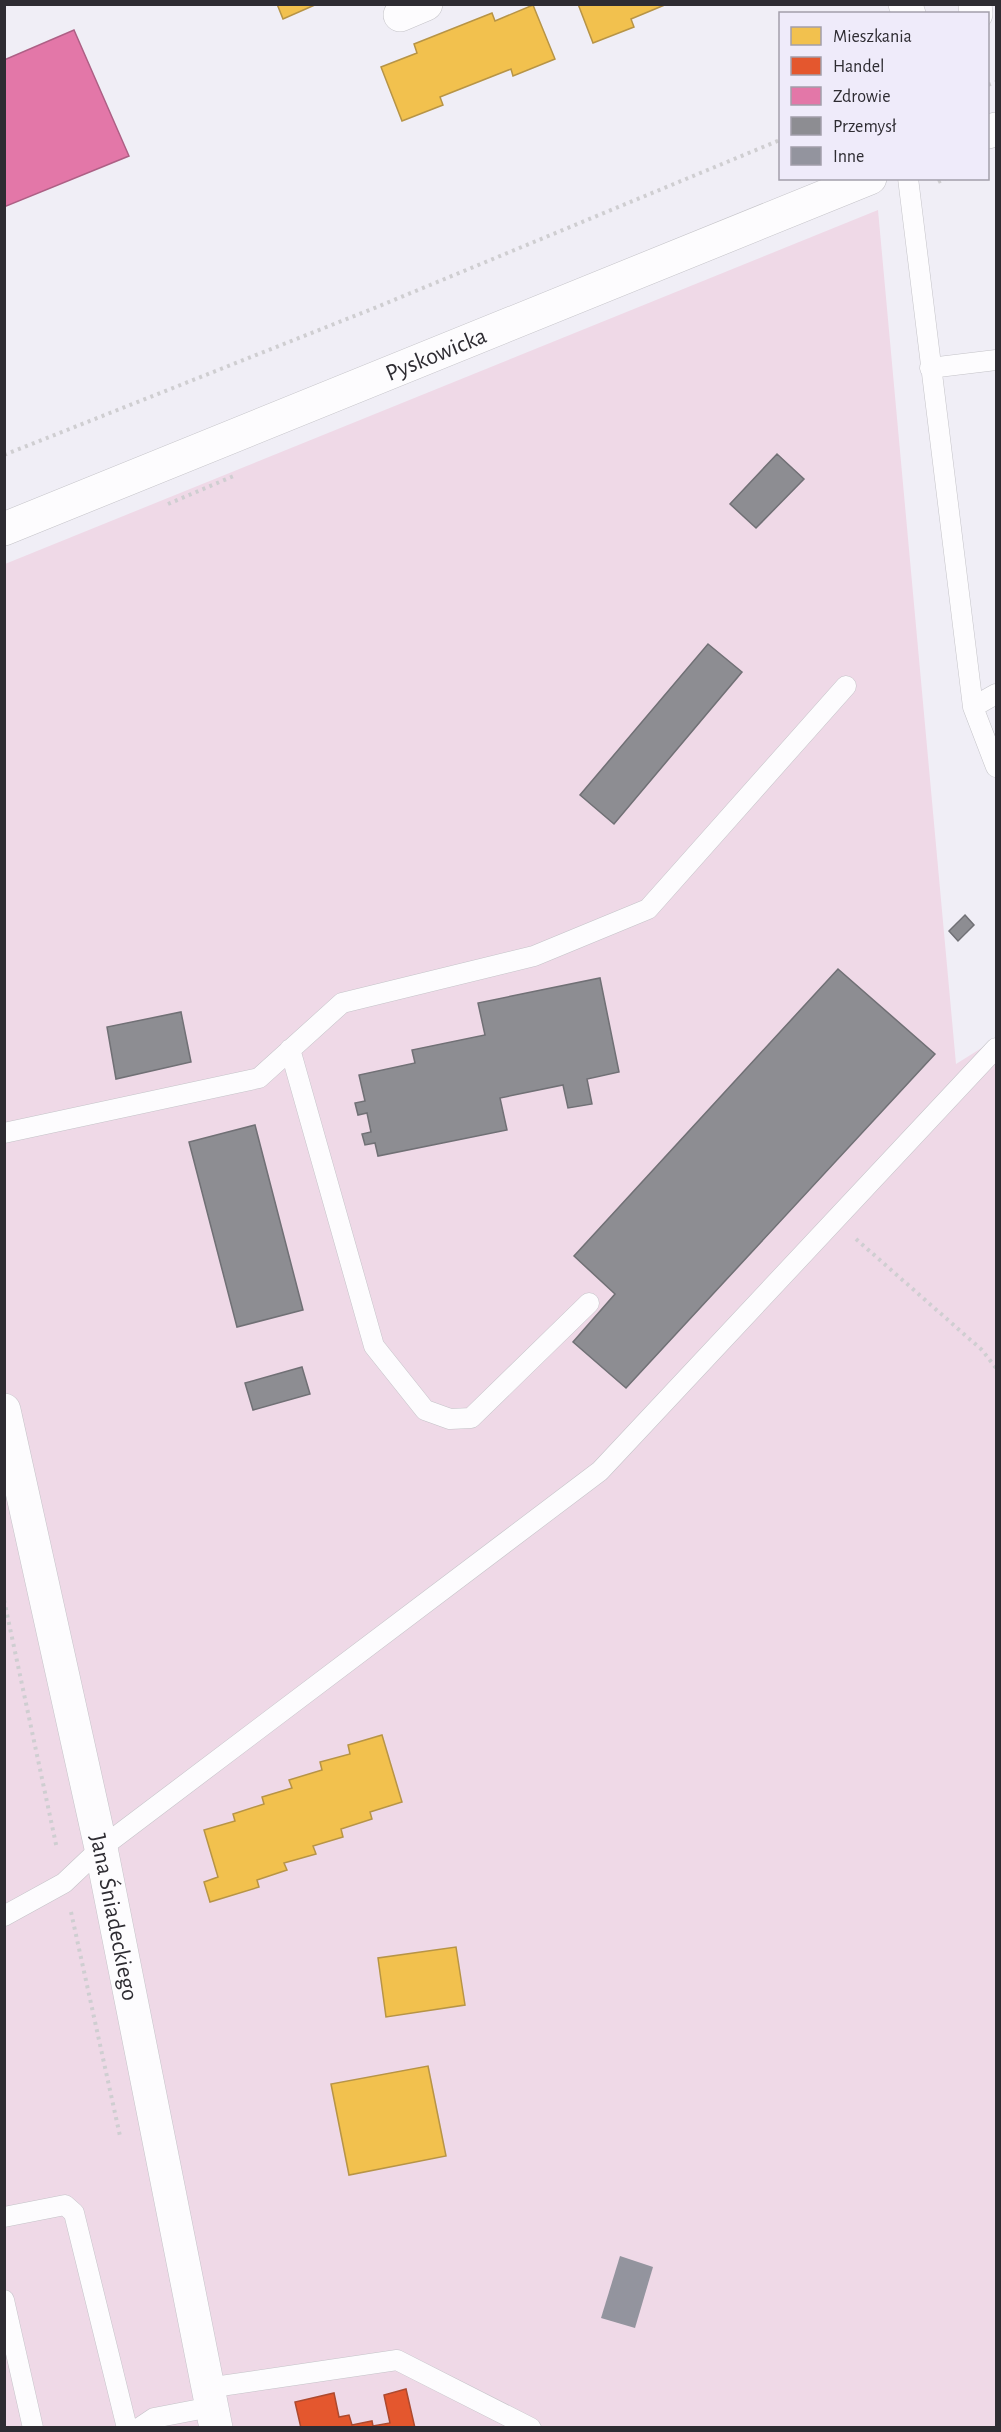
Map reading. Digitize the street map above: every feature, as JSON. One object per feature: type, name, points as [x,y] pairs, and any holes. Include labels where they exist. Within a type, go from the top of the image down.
[{"type":"street","name":"Pyskowicka","points":[[4,529],[865,180]]},
{"type":"street","name":"Jana Śniadeckiego","points":[[4,1410],[101,1848],[211,2408]]},
{"type":"lane","points":[[908,180],[973,707],[996,767]]},
{"type":"lane","points":[[930,368],[996,360]]},
{"type":"lane","points":[[4,1133],[259,1078],[342,1003],[534,956],[648,909],[846,686]]},
{"type":"lane","points":[[973,707],[996,694]]},
{"type":"lane","points":[[4,1916],[64,1883],[101,1848],[600,1471],[996,1048]]},
{"type":"lane","points":[[290,1049],[374,1346],[425,1410],[450,1419],[471,1418],[589,1303]]},
{"type":"lane","points":[[4,2217],[65,2205],[74,2213],[127,2427]]},
{"type":"lane","points":[[4,2300],[33,2427]]},
{"type":"lane","points":[[139,2427],[154,2418],[211,2408],[397,2360],[531,2427]]},
{"type":"path","points":[[4,455],[377,307],[779,140]]},
{"type":"path","points":[[836,1220],[982,1350],[996,1368]]},
{"type":"path","points":[[4,1600],[122,2148]]},
{"type":"shaded area","points":[[878,210],[956,1064],[996,1039],[996,2427],[5,2427],[5,564]]},
{"type":"building: Mieszkania","points":[[277,4],[317,4],[283,19]]},
{"type":"building: Mieszkania","points":[[578,4],[667,4],[631,19],[634,27],[593,43]]},
{"type":"building: Mieszkania","points":[[533,5],[555,59],[513,76],[511,69],[440,97],[443,105],[402,121],[381,67],[417,53],[414,44],[492,13],[495,21]]},
{"type":"building: Mieszkania","points":[[382,1735],[402,1802],[370,1812],[372,1819],[341,1829],[343,1837],[313,1846],[316,1854],[284,1863],[287,1870],[257,1880],[259,1887],[210,1902],[204,1882],[218,1877],[204,1830],[235,1821],[233,1814],[264,1804],[262,1797],[292,1788],[289,1780],[322,1770],[320,1762],[350,1754],[348,1745]]},
{"type":"building: Mieszkania","points":[[456,1947],[465,2005],[386,2017],[378,1958]]},
{"type":"building: Mieszkania","points":[[428,2066],[446,2156],[349,2175],[331,2084]]},
{"type":"building: Handel","points":[[406,2389],[415,2428],[301,2428],[295,2402],[334,2393],[339,2417],[349,2415],[352,2425],[372,2421],[373,2426],[390,2423],[384,2395]]},
{"type":"building: Zdrowie","points":[[74,30],[129,156],[4,207],[4,60]]},
{"type":"building: Przemysł","points":[[777,454],[804,479],[756,528],[730,504]]},
{"type":"building: Przemysł","points":[[708,644],[742,672],[614,824],[580,795]]},
{"type":"building: Przemysł","points":[[965,915],[974,925],[958,941],[949,931]]},
{"type":"building: Przemysł","points":[[838,969],[935,1054],[626,1388],[573,1342],[615,1294],[574,1256]]},
{"type":"building: Przemysł","points":[[600,978],[619,1072],[587,1079],[592,1104],[568,1108],[563,1085],[500,1098],[507,1130],[378,1156],[375,1143],[365,1145],[362,1134],[371,1132],[367,1113],[358,1115],[355,1103],[365,1101],[359,1075],[415,1063],[412,1050],[485,1035],[478,1003]]},
{"type":"building: Przemysł","points":[[181,1012],[191,1062],[116,1079],[107,1027]]},
{"type":"building: Przemysł","points":[[255,1125],[303,1310],[237,1327],[189,1142]]},
{"type":"building: Przemysł","points":[[302,1367],[310,1394],[253,1410],[245,1383]]},
{"type":"building: Inne","points":[[620,2256],[653,2267],[635,2328],[601,2318]]}]
